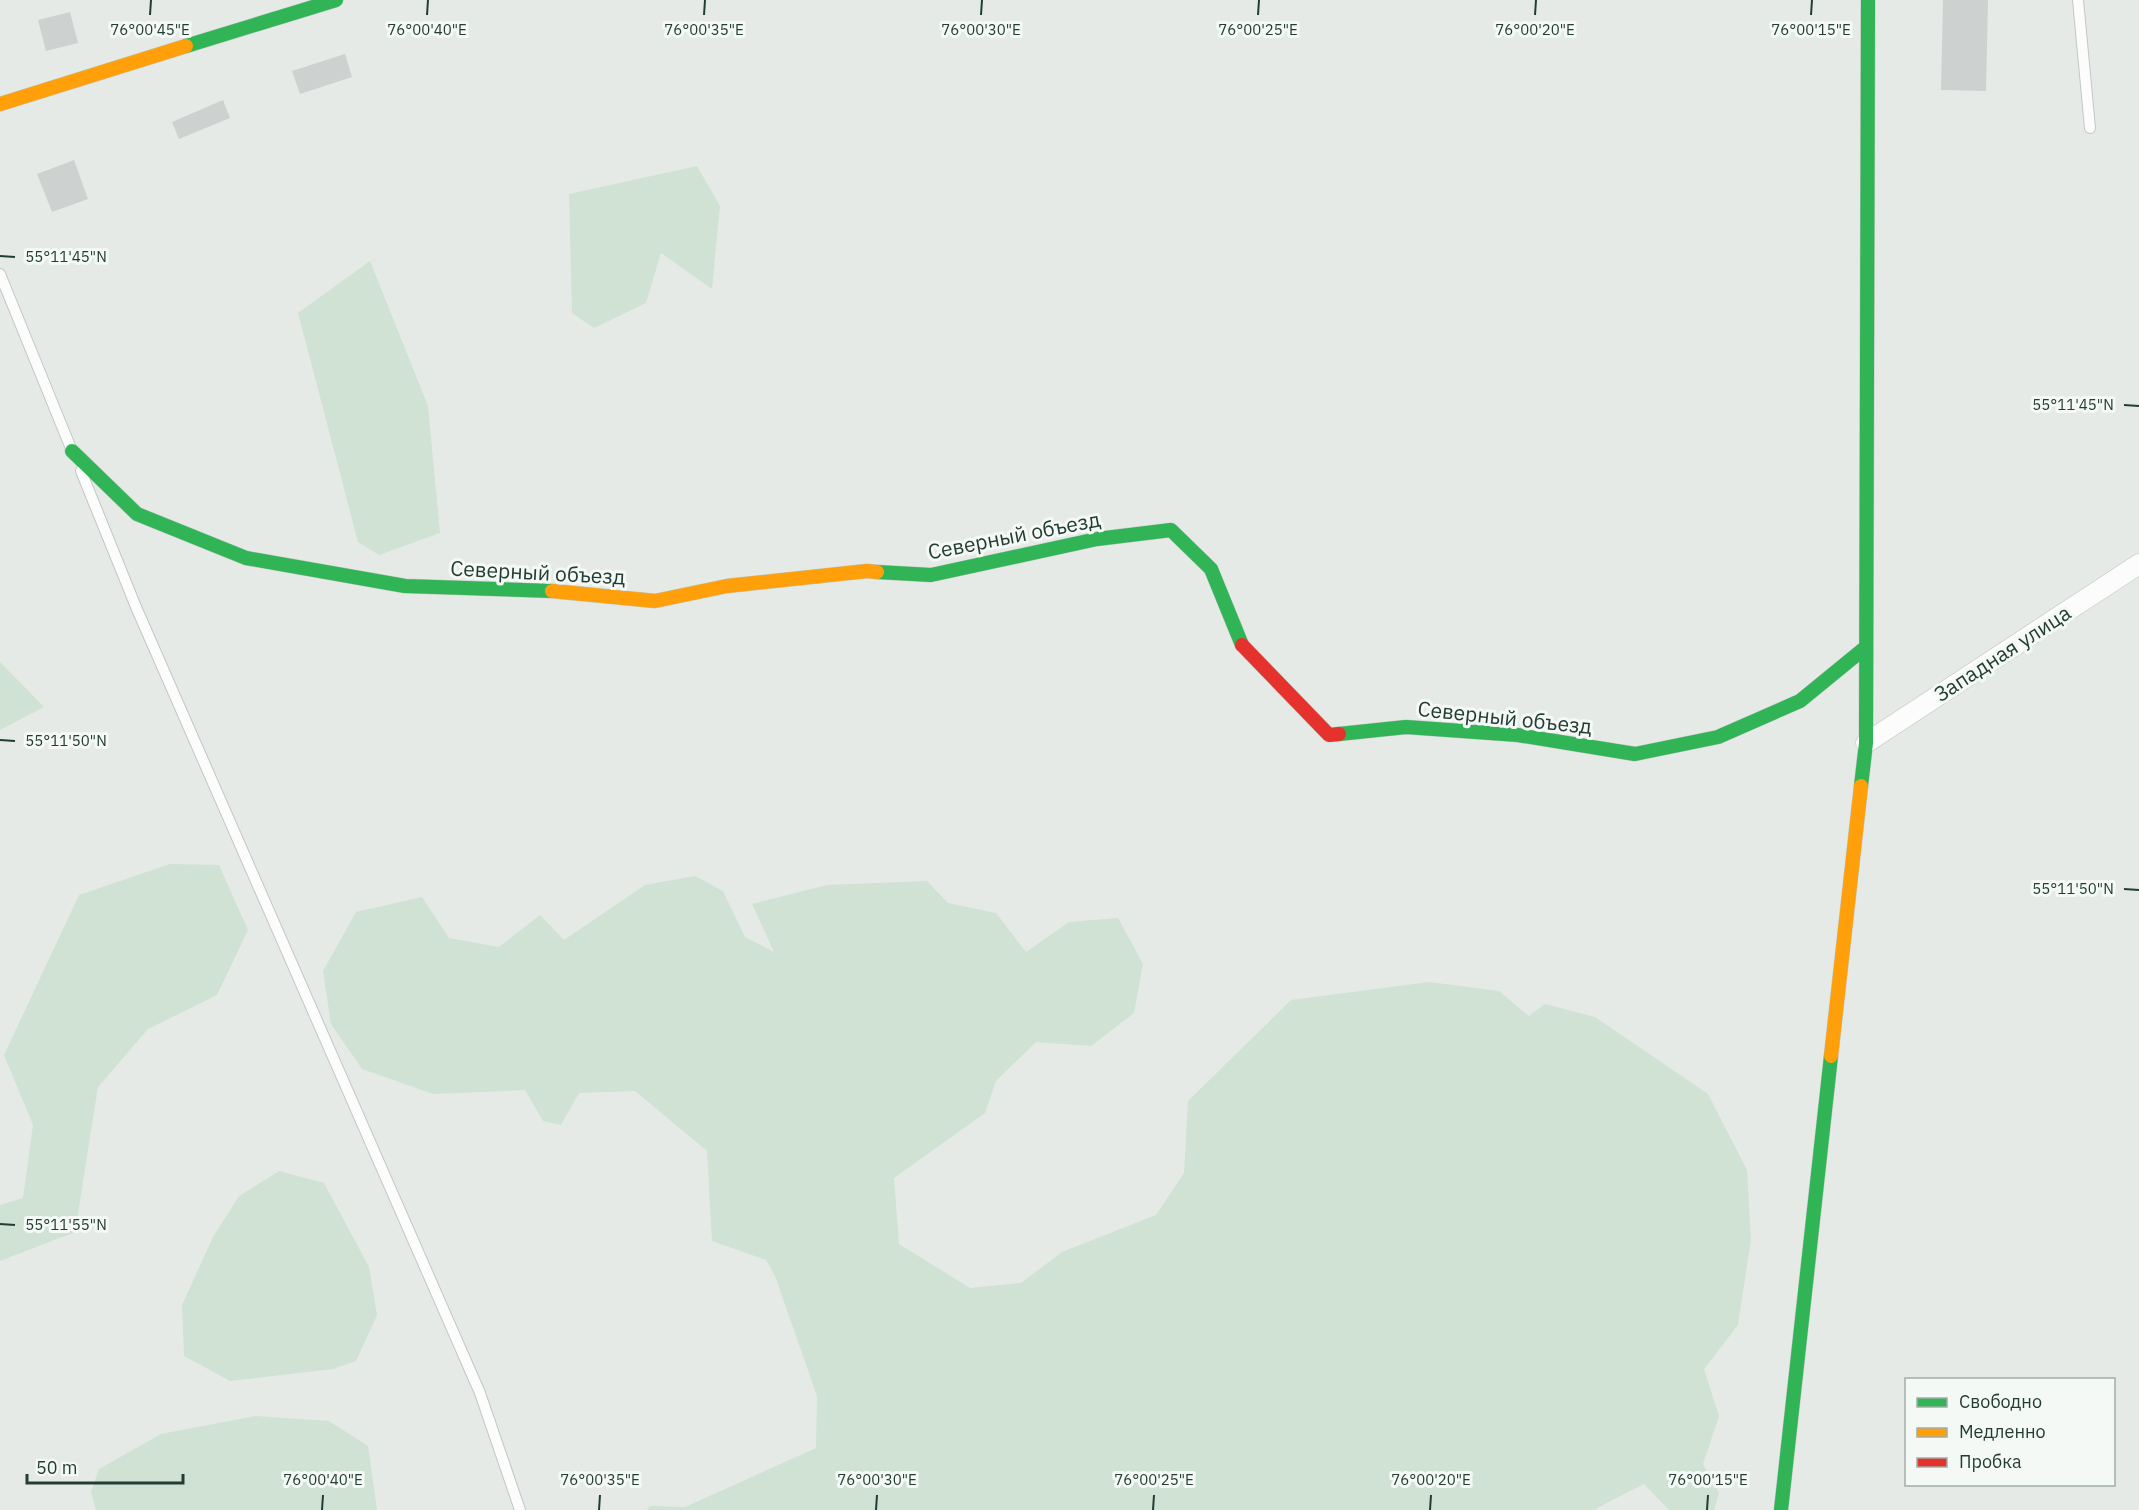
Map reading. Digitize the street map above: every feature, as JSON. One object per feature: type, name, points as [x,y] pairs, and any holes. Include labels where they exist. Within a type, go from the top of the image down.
[{"type":"street","points":[[0,104],[336,0]]},
{"type":"street","points":[[1781,1510],[1866,743],[1868,0]]},
{"type":"street","name":"Северный объезд","points":[[72,451],[136,514],[246,558],[405,586],[526,589],[655,601],[727,586],[867,571],[931,575],[1097,539],[1171,530],[1211,569],[1242,645],[1329,735],[1406,727],[1518,735],[1635,754],[1718,737],[1800,701],[1866,647]]},
{"type":"street","name":"Западная улица","points":[[1866,743],[2139,564]]},
{"type":"lane","points":[[2078,0],[2090,128]]},
{"type":"lane","points":[[0,274],[136,607],[480,1392],[520,1510]]},
{"type":"green space","points":[[697,166],[720,206],[712,289],[661,253],[646,303],[594,328],[572,313],[569,194]]},
{"type":"green space","points":[[370,261],[428,406],[440,533],[379,555],[358,542],[298,313]]},
{"type":"green space","points":[[0,662],[44,707],[0,730]]},
{"type":"green space","points":[[170,864],[219,865],[248,930],[217,995],[148,1029],[98,1087],[75,1232],[0,1261],[0,1205],[23,1198],[33,1125],[4,1055],[79,895]]},
{"type":"green space","points":[[695,876],[723,891],[745,937],[774,952],[752,904],[827,885],[927,881],[948,903],[996,913],[1026,952],[1069,922],[1118,918],[1143,964],[1134,1013],[1091,1046],[1036,1042],[996,1081],[985,1113],[894,1178],[899,1244],[970,1288],[1021,1283],[1062,1252],[1156,1215],[1184,1173],[1188,1101],[1291,1000],[1429,982],[1499,991],[1529,1016],[1545,1004],[1595,1017],[1708,1094],[1747,1170],[1751,1239],[1738,1325],[1704,1369],[1719,1416],[1703,1464],[1719,1493],[1714,1510],[1669,1510],[1644,1484],[1596,1510],[647,1510],[650,1506],[685,1507],[816,1448],[817,1396],[775,1276],[766,1260],[712,1241],[707,1151],[635,1091],[579,1093],[561,1125],[543,1121],[525,1090],[433,1094],[362,1069],[331,1024],[323,971],[356,912],[422,897],[449,938],[499,947],[540,915],[564,940],[645,885]]},
{"type":"green space","points":[[279,1171],[324,1183],[369,1267],[377,1315],[356,1361],[333,1369],[230,1381],[184,1356],[182,1305],[213,1237],[239,1196]]},
{"type":"green space","points":[[255,1416],[329,1421],[368,1446],[377,1510],[96,1510],[91,1492],[99,1469],[161,1434]]},
{"type":"building","points":[[1943,0],[1988,0],[1986,91],[1941,90]]},
{"type":"building","points":[[70,12],[78,43],[46,51],[38,20]]},
{"type":"building","points":[[345,54],[352,77],[300,94],[292,71]]},
{"type":"building","points":[[223,100],[230,118],[179,139],[172,122]]},
{"type":"building","points":[[74,160],[88,199],[52,212],[37,174]]},
{"type":"traffic: fast","points":[[186,46],[336,0]]},
{"type":"traffic: fast","points":[[1861,786],[1866,743],[1868,0]]},
{"type":"traffic: fast","points":[[72,451],[137,514],[246,558],[405,586],[552,591]]},
{"type":"traffic: fast","points":[[877,572],[931,575],[1097,539],[1171,530],[1211,569],[1242,645]]},
{"type":"traffic: fast","points":[[1339,734],[1406,727],[1518,735],[1635,754],[1718,737],[1800,701],[1866,647]]},
{"type":"traffic: fast","points":[[1781,1510],[1831,1056]]},
{"type":"traffic: slow","points":[[0,104],[186,46]]},
{"type":"traffic: slow","points":[[552,591],[655,601],[727,586],[867,571],[877,572]]},
{"type":"traffic: slow","points":[[1831,1056],[1861,786]]},
{"type":"traffic: jam","points":[[1242,645],[1329,735],[1339,734]]}]
